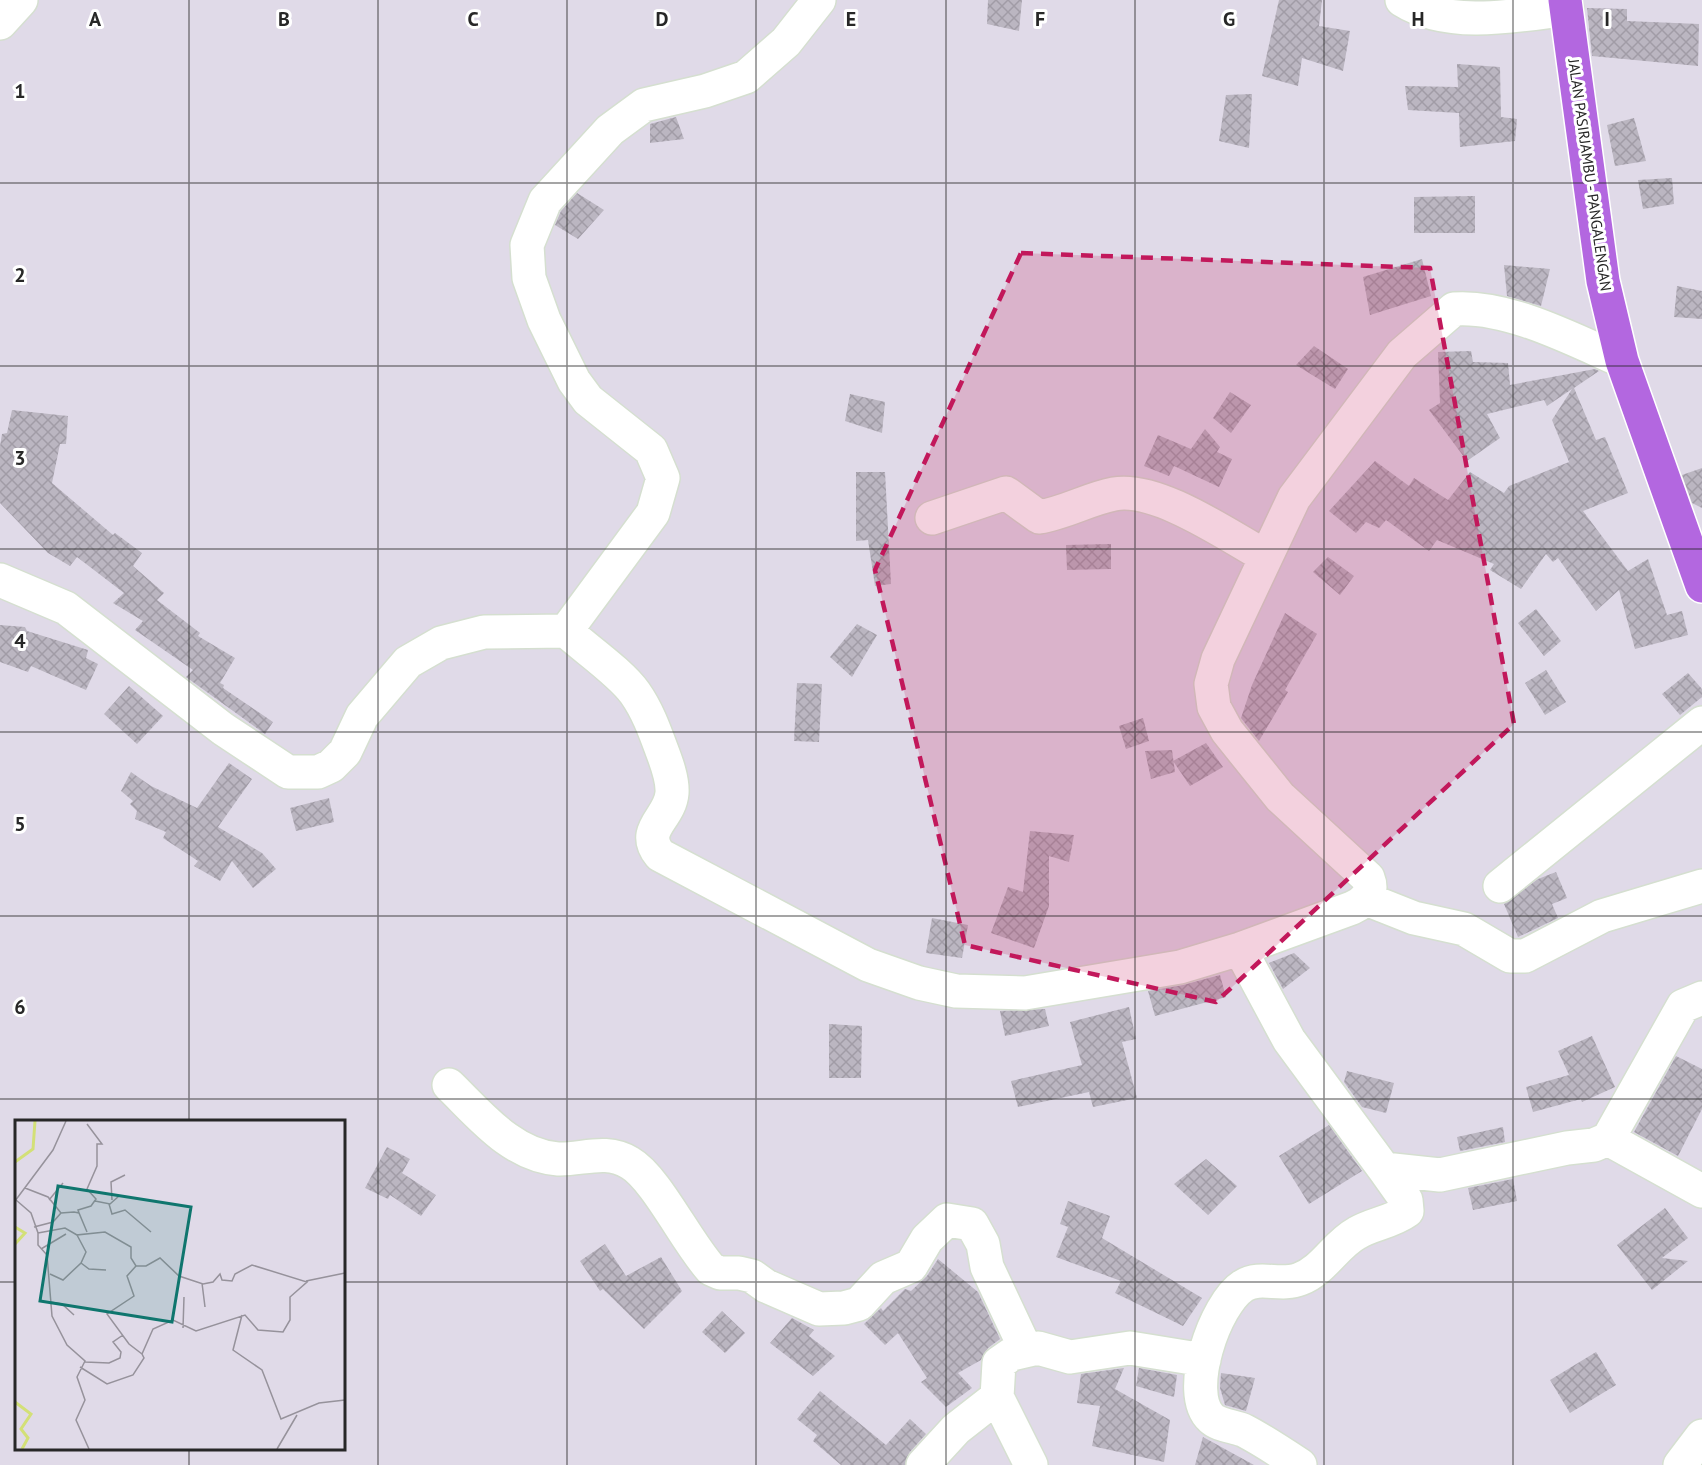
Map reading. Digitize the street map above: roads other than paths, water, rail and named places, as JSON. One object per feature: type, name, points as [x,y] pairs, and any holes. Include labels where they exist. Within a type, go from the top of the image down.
[{"type":"main road","name":"JALAN PASIRJAMBU - PANGALENGAN","points":[[1566,4],[1602,281],[1622,361],[1702,586]]},
{"type":"street","points":[[0,23],[21,0]]},
{"type":"street","points":[[566,631],[653,513],[663,478],[651,450],[588,399],[574,381],[544,320],[529,278],[527,245],[545,201],[610,130],[644,105],[705,91],[746,77],[786,42],[819,0]]},
{"type":"street","points":[[1402,0],[1427,11],[1470,17],[1524,15],[1566,4]]},
{"type":"street","points":[[0,580],[66,608],[223,729],[288,772],[318,772],[331,766],[345,752],[362,716],[408,662],[441,643],[484,632],[566,631],[634,691],[647,711],[666,761],[672,792],[652,837],[651,843],[660,855],[868,965],[919,983],[956,991],[1025,993],[1179,968],[1240,950],[1352,908],[1366,899],[1371,885],[1368,878],[1280,797],[1227,732],[1214,707],[1211,684],[1218,660],[1265,556],[1294,498],[1354,416],[1402,354],[1454,309],[1506,315],[1573,339],[1622,361]]},
{"type":"street","points":[[932,518],[1006,493],[1039,517],[1116,494],[1146,496],[1173,507],[1265,556]]},
{"type":"street","points":[[1500,886],[1702,723]]},
{"type":"street","points":[[1366,899],[1414,918],[1464,929],[1510,956],[1525,956],[1602,916],[1702,886]]},
{"type":"street","points":[[1240,950],[1289,1040],[1406,1200],[1407,1211],[1356,1233],[1316,1271],[1303,1278],[1281,1284],[1261,1280],[1241,1287],[1231,1298],[1211,1335],[1199,1382],[1204,1410],[1213,1420],[1242,1430],[1300,1465]]},
{"type":"street","points":[[1384,1169],[1440,1175],[1568,1148],[1594,1145],[1608,1139],[1683,1006],[1702,998]]},
{"type":"street","points":[[449,1085],[499,1134],[518,1146],[558,1159],[606,1154],[630,1162],[645,1176],[711,1269],[720,1274],[739,1273],[752,1276],[766,1286],[819,1309],[844,1308],[859,1304],[883,1278],[911,1266],[927,1239],[947,1220],[972,1224],[983,1244],[987,1267],[1026,1350]]},
{"type":"street","points":[[1608,1139],[1702,1191]]},
{"type":"street","points":[[1031,1465],[997,1397],[999,1363],[1012,1354],[1038,1348],[1070,1357],[1130,1348],[1204,1360]]},
{"type":"street","points":[[923,1465],[956,1429],[997,1397]]},
{"type":"street","points":[[1680,1465],[1702,1436]]}]
